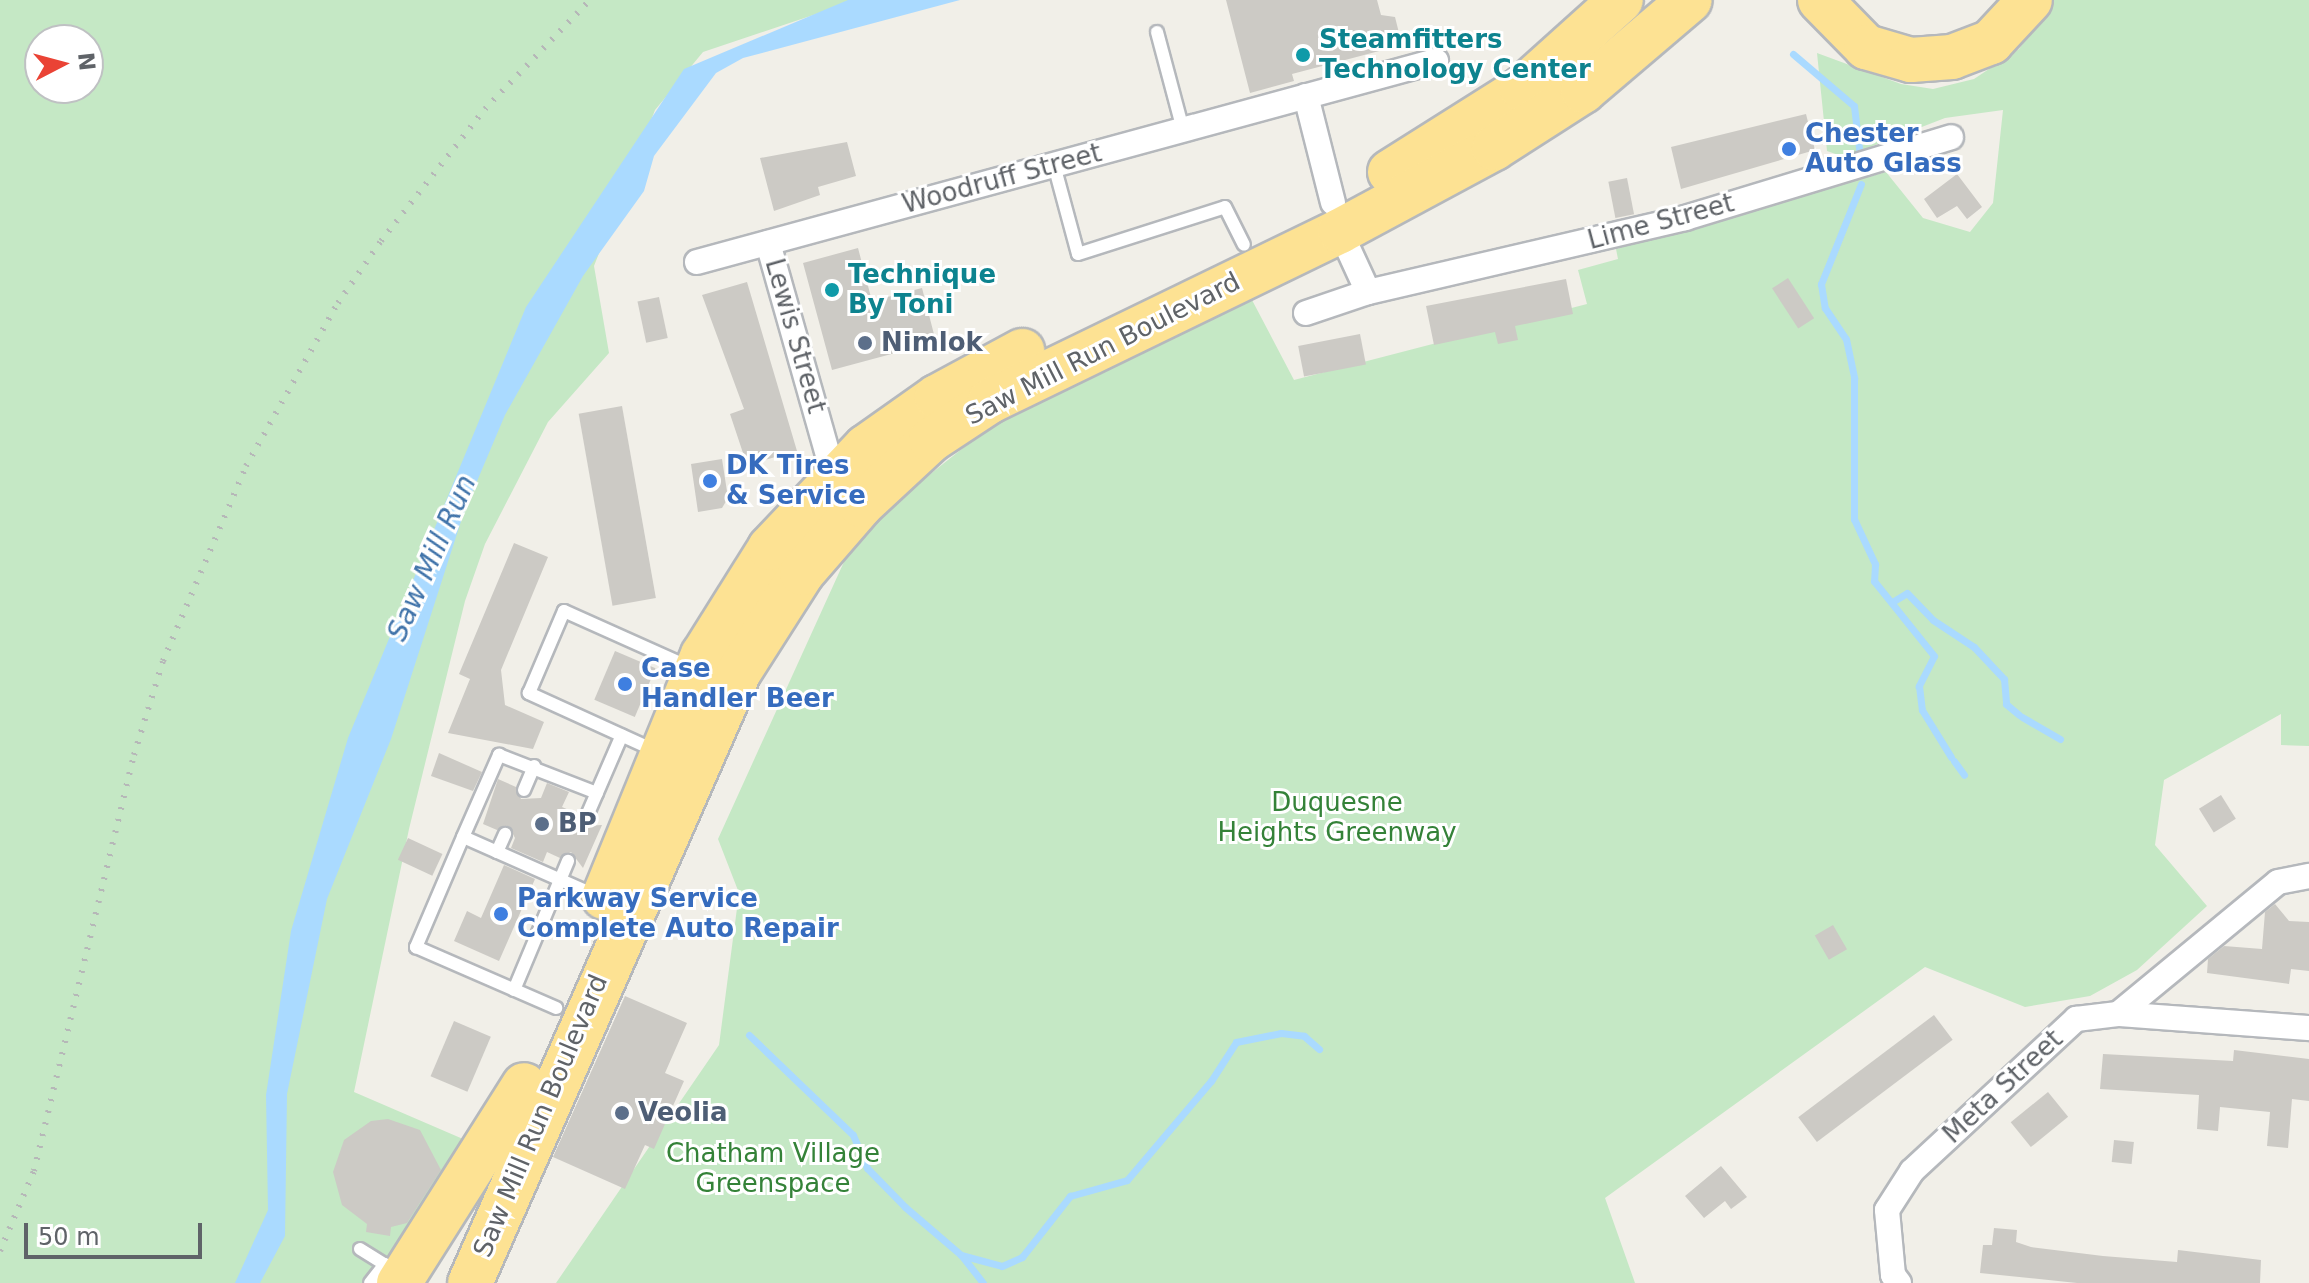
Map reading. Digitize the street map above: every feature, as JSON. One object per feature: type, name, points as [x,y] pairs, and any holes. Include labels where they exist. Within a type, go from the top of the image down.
[{"type":"highway","points":[[1522,89],[1596,0]]},
{"type":"highway","name":"Saw Mill Run Boulevard","points":[[399,1278],[524,1085],[696,670],[744,584],[834,476],[899,422],[973,376],[1244,245],[1336,217],[1522,89],[1621,0]]},
{"type":"highway","name":"Saw Mill Run Boulevard","points":[[470,1283],[739,672],[777,607],[831,537],[931,440],[990,401],[1336,217],[1542,118],[1624,59],[1690,0]]},
{"type":"highway","points":[[1820,0],[1866,47],[1911,60],[1952,57],[1991,42],[2030,0]]},
{"type":"highway","points":[[831,537],[834,476]]},
{"type":"street","name":"Woodruff Street","points":[[697,262],[1436,61]]},
{"type":"street","points":[[1306,96],[1336,217],[1368,292]]},
{"type":"street","name":"Lime Street","points":[[1306,313],[1368,292],[1685,218],[1951,137]]},
{"type":"street","name":"Lewis Street","points":[[768,243],[834,476]]},
{"type":"street","points":[[2118,1014],[2278,882],[2309,876]]},
{"type":"street","name":"Meta Street","points":[[1896,1279],[1887,1210],[1912,1171],[2076,1019],[2118,1014],[2309,1028]]},
{"type":"lane","points":[[1157,32],[1183,130]]},
{"type":"lane","points":[[1054,165],[1078,254],[1225,207],[1244,245]]},
{"type":"lane","points":[[662,753],[529,693],[564,611],[696,670]]},
{"type":"lane","points":[[586,818],[622,735]]},
{"type":"lane","points":[[556,1008],[416,947],[499,755],[597,793]]},
{"type":"lane","points":[[524,790],[534,766]]},
{"type":"lane","points":[[497,852],[505,834]]},
{"type":"lane","points":[[463,837],[603,899]]},
{"type":"lane","points":[[514,990],[568,861]]},
{"type":"lane","points":[[360,1249],[399,1278]]},
{"type":"green space","points":[[0,0],[858,0],[703,52],[655,110],[594,266],[609,353],[548,422],[485,544],[465,601],[409,829],[354,1092],[463,1139],[400,1283],[0,1283]]},
{"type":"green space","name":"Duquesne Heights Greenway","points":[[2054,0],[2309,0],[2309,746],[2281,745],[2281,714],[2164,780],[2155,845],[2207,906],[2137,970],[2090,996],[2025,1007],[1925,967],[1605,1198],[1635,1283],[556,1283],[719,1045],[739,893],[718,839],[853,542],[870,522],[992,425],[1252,300],[1294,380],[1587,304],[1578,270],[1618,259],[1616,249],[1886,172],[1923,218],[1970,232],[1993,203],[2003,110],[1945,118],[1844,157],[1827,151],[1817,53],[1901,84],[1933,89],[1974,79],[2019,49]]},
{"type":"water","name":"Saw Mill Run","points":[[848,0],[960,0],[743,58],[716,73],[654,156],[644,191],[583,276],[505,415],[464,512],[391,739],[327,899],[287,1094],[285,1236],[260,1283],[235,1283],[268,1210],[266,1095],[291,931],[348,738],[526,307],[684,69]]},
{"type":"building","name":"Steamfitters Technology Center","points":[[1226,0],[1377,0],[1381,15],[1395,17],[1402,45],[1292,74],[1294,81],[1250,93]]},
{"type":"building","points":[[1806,114],[1815,150],[1681,189],[1671,147]]},
{"type":"building","points":[[847,142],[856,176],[818,187],[820,195],[774,211],[760,158]]},
{"type":"building","points":[[1957,174],[1982,207],[1967,219],[1957,206],[1937,218],[1924,199]]},
{"type":"building","points":[[1627,178],[1634,214],[1615,218],[1608,182]]},
{"type":"building","points":[[858,248],[872,301],[922,288],[936,342],[832,370],[803,263]]},
{"type":"building","points":[[1788,278],[1814,318],[1798,329],[1772,288]]},
{"type":"building","points":[[1566,279],[1573,314],[1515,326],[1518,340],[1498,344],[1495,332],[1434,345],[1426,306]]},
{"type":"building","points":[[747,282],[797,451],[747,465],[730,414],[744,409],[702,295]]},
{"type":"building","points":[[659,297],[668,338],[646,343],[637,302]]},
{"type":"building","points":[[1360,334],[1366,364],[1304,376],[1298,346]]},
{"type":"building","points":[[622,406],[656,598],[613,606],[579,414]]},
{"type":"building","name":"DK Tires & Service","points":[[722,459],[728,498],[722,508],[698,512],[691,464]]},
{"type":"building","points":[[514,543],[548,557],[501,670],[505,705],[544,722],[533,749],[448,733],[470,679],[459,674]]},
{"type":"building","name":"Case Handler Beer","points":[[615,651],[656,668],[635,717],[594,700]]},
{"type":"building","points":[[439,753],[482,772],[473,791],[431,776]]},
{"type":"building","name":"BP","points":[[498,779],[516,787],[521,799],[541,798],[547,783],[569,792],[562,807],[578,814],[582,826],[602,825],[583,868],[571,852],[560,858],[547,852],[543,862],[511,848],[515,838],[509,826],[497,830],[483,824]]},
{"type":"building","points":[[2221,795],[2236,819],[2214,833],[2199,809]]},
{"type":"building","points":[[408,838],[442,854],[432,876],[398,860]]},
{"type":"building","name":"Parkway Service Complete Auto Repair","points":[[504,865],[535,879],[499,961],[454,941],[467,911],[481,918]]},
{"type":"building","points":[[2275,904],[2289,921],[2309,922],[2309,971],[2291,969],[2289,984],[2207,973],[2208,959],[2224,946],[2262,949],[2265,912]]},
{"type":"building","points":[[1833,925],[1847,949],[1829,960],[1815,936]]},
{"type":"building","name":"Veolia","points":[[625,996],[687,1023],[665,1073],[684,1081],[654,1149],[645,1145],[625,1189],[553,1157]]},
{"type":"building","points":[[1934,1015],[1953,1040],[1817,1142],[1798,1117]]},
{"type":"building","points":[[454,1021],[491,1037],[467,1092],[431,1076]]},
{"type":"building","points":[[2234,1050],[2309,1059],[2309,1101],[2292,1099],[2288,1148],[2267,1146],[2270,1112],[2220,1107],[2218,1131],[2197,1129],[2199,1095],[2100,1089],[2103,1054],[2233,1061]]},
{"type":"building","points":[[2048,1092],[2068,1117],[2031,1147],[2011,1122]]},
{"type":"building","points":[[388,1119],[420,1130],[441,1170],[407,1223],[391,1227],[390,1236],[366,1232],[367,1224],[342,1205],[333,1172],[344,1140],[371,1121]]},
{"type":"building","points":[[2114,1140],[2134,1142],[2132,1164],[2112,1162]]},
{"type":"building","points":[[1721,1166],[1747,1197],[1731,1209],[1725,1201],[1704,1218],[1685,1196]]},
{"type":"building","points":[[1994,1228],[2017,1230],[2016,1242],[2031,1247],[2103,1256],[2177,1262],[2178,1250],[2261,1260],[2260,1283],[2077,1283],[1980,1273],[1983,1245],[1992,1245]]},
{"type":"waterway","points":[[1793,54],[1854,106],[1860,156]]},
{"type":"waterway","points":[[1861,184],[1821,284],[1825,308],[1846,339],[1854,378],[1854,519],[1875,564],[1874,581],[1934,656],[1919,686],[1922,710],[1951,757]]},
{"type":"waterway","points":[[1892,602],[1907,593],[1933,620],[1974,647],[2004,679],[2006,704],[2019,715]]},
{"type":"waterway","points":[[2022,717],[2060,739]]},
{"type":"waterway","points":[[1954,761],[1964,775]]},
{"type":"waterway","points":[[749,1035],[853,1135],[867,1168],[905,1207],[961,1255],[1002,1266],[1022,1257],[1070,1196],[1127,1180],[1211,1081],[1236,1042],[1281,1033],[1304,1036],[1319,1049]]},
{"type":"waterway","points":[[962,1256],[983,1283]]},
{"type":"railway","points":[[0,1251],[34,1171],[134,755],[163,661],[246,466],[338,303],[381,241],[485,109],[590,0]]},
{"type":"place","name":"Steamfitters Technology Center","points":[[1303,55]]},
{"type":"place","name":"Chester Auto Glass","points":[[1789,149]]},
{"type":"place","name":"Technique By Toni","points":[[832,290]]},
{"type":"place","name":"Nimlok","points":[[865,343]]},
{"type":"place","name":"DK Tires & Service","points":[[710,481]]},
{"type":"place","name":"Case Handler Beer","points":[[625,684]]},
{"type":"place","name":"BP","points":[[542,824]]},
{"type":"place","name":"Parkway Service Complete Auto Repair","points":[[501,914]]},
{"type":"place","name":"Veolia","points":[[622,1113]]},
{"type":"park label","name":"Chatham Village Greenspace","points":[[773,1169]]}]
